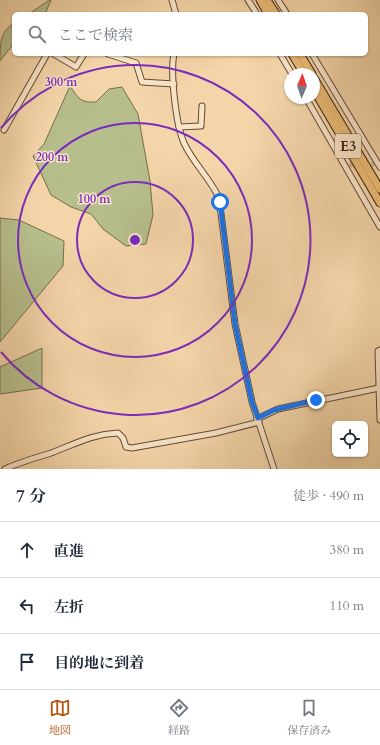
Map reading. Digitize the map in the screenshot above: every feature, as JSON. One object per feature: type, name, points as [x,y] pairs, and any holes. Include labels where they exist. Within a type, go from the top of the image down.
[{"type":"highway","points":[[260,0],[267,12]]},
{"type":"highway","points":[[267,0],[275,12]]},
{"type":"highway","points":[[293,56],[300,68]]},
{"type":"highway","points":[[301,56],[308,68]]},
{"type":"highway","name":"E3","points":[[320,88],[380,189]]},
{"type":"highway","name":"E3","points":[[320,100],[380,203]]},
{"type":"street","points":[[172,0],[175,12]]},
{"type":"street","points":[[248,0],[256,12]]},
{"type":"street","points":[[278,0],[286,12]]},
{"type":"street","points":[[4,130],[46,56]]},
{"type":"street","points":[[57,56],[76,67],[83,56]]},
{"type":"street","points":[[114,56],[136,63],[142,82],[174,84]]},
{"type":"street","points":[[174,56],[174,84],[179,127],[185,144],[211,182],[220,202],[235,324],[252,402],[274,469]]},
{"type":"street","points":[[281,56],[288,68]]},
{"type":"street","points":[[313,56],[378,165]]},
{"type":"street","points":[[310,104],[347,165],[380,227]]},
{"type":"street","points":[[179,127],[201,126],[202,106]]},
{"type":"street","points":[[380,350],[378,350],[380,420]]},
{"type":"street","points":[[5,469],[23,460],[63,448],[82,439],[118,434],[123,438],[126,447],[132,448],[192,438],[258,420],[278,409],[379,388]]},
{"type":"green space","points":[[49,0],[51,0],[46,12],[32,12]]},
{"type":"green space","points":[[12,24],[12,46],[0,61],[0,49],[3,34]]},
{"type":"green space","points":[[70,86],[80,99],[86,102],[96,102],[109,89],[122,87],[138,114],[150,181],[153,215],[146,244],[126,246],[103,229],[91,214],[71,207],[51,195],[33,156],[44,144]]},
{"type":"green space","points":[[0,218],[19,220],[64,241],[63,266],[0,342]]},
{"type":"green space","points":[[42,348],[42,388],[0,394],[0,367]]},
{"type":"tunnel","points":[[349,165],[374,164]]},
{"type":"route","points":[[220,202],[235,324],[252,402],[258,418],[274,410],[316,400]]}]
